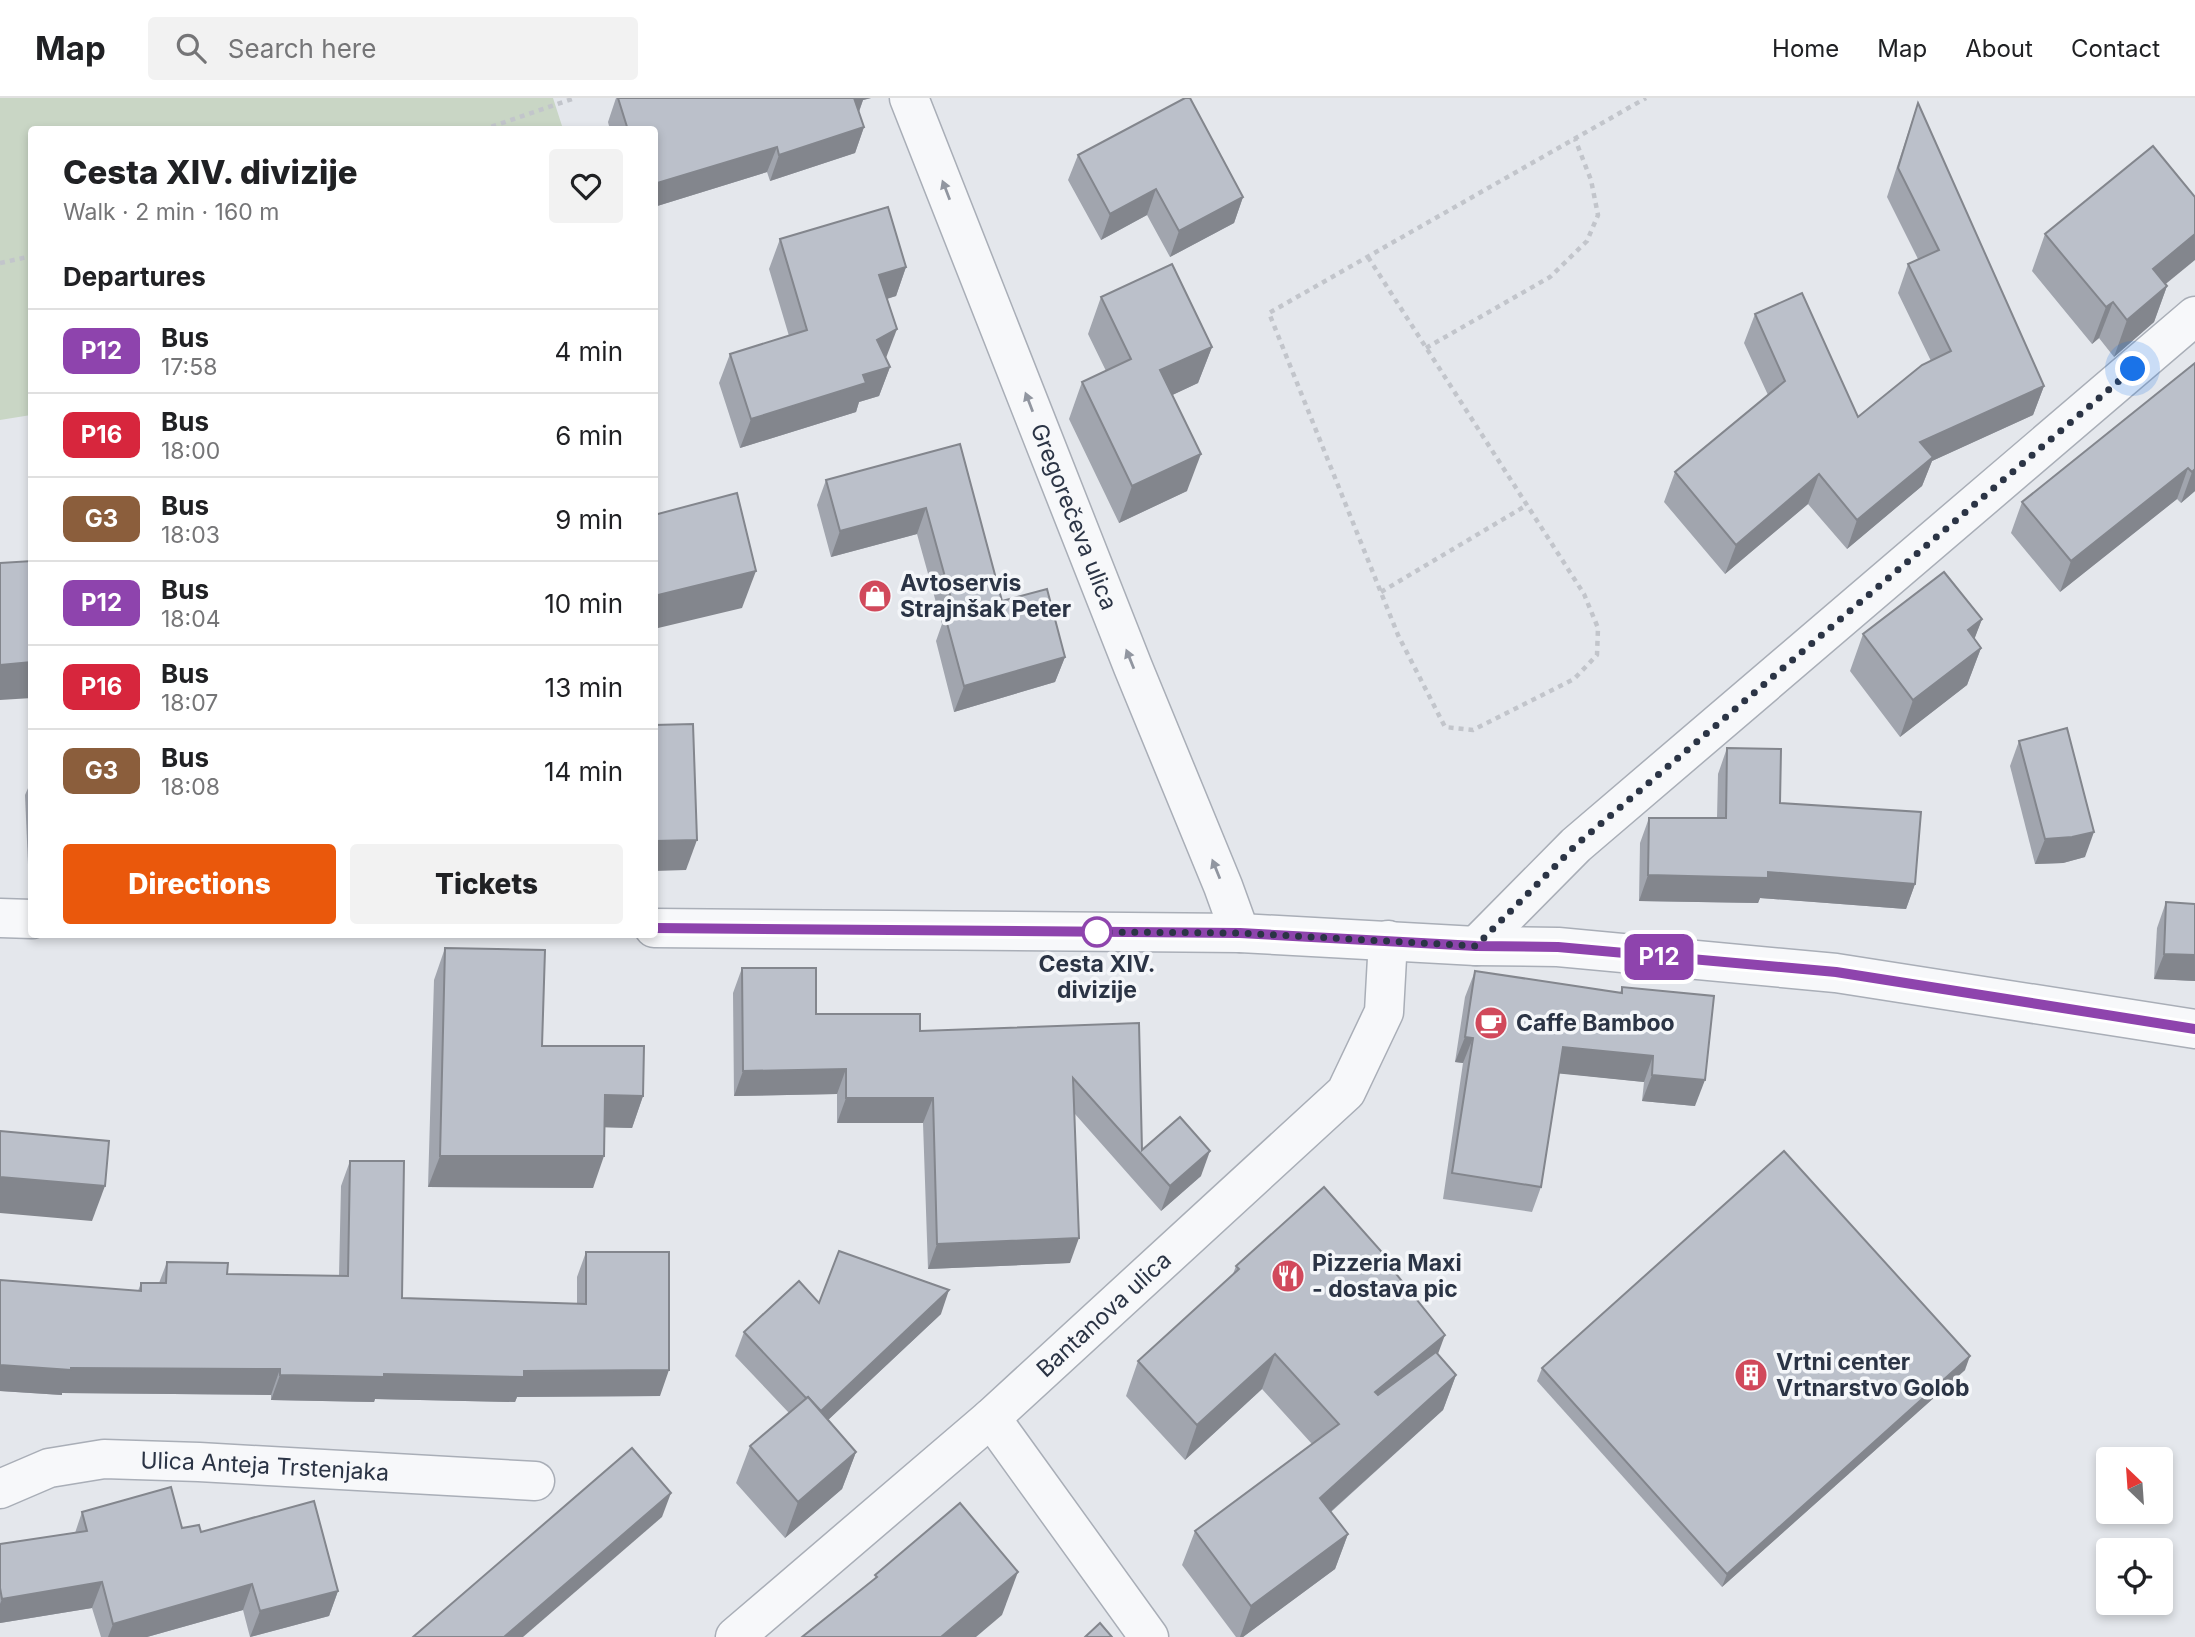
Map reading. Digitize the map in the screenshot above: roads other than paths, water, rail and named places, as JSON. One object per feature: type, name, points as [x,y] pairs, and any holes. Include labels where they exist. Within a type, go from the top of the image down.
[{"type":"street","name":"Gregorečeva ulica","points":[[909,98],[1240,933]]},
{"type":"street","points":[[1476,946],[1576,845],[2195,316]]},
{"type":"street","points":[[0,918],[28,919]]},
{"type":"street","points":[[658,928],[1240,933],[1476,946],[1558,947],[1836,972],[2195,1029]]},
{"type":"street","name":"Bantanova ulica","points":[[735,1637],[991,1418],[1346,1092],[1384,1012],[1388,940]]},
{"type":"street","points":[[991,1418],[1149,1637]]},
{"type":"street","name":"Ulica Anteja Trstenjaka","points":[[0,1489],[49,1468],[104,1459],[535,1480]]},
{"type":"place","name":"Avtoservis Strajnšak Peter","points":[[875,596]]},
{"type":"place","name":"Cesta XIV. divizije","points":[[1097,932]]},
{"type":"place","name":"Caffe Bamboo","points":[[1491,1023]]},
{"type":"place","name":"Pizzeria Maxi - dostava pic","points":[[1288,1276]]},
{"type":"place","name":"Vrtni center Vrtnarstvo Golob","points":[[1751,1375]]}]
